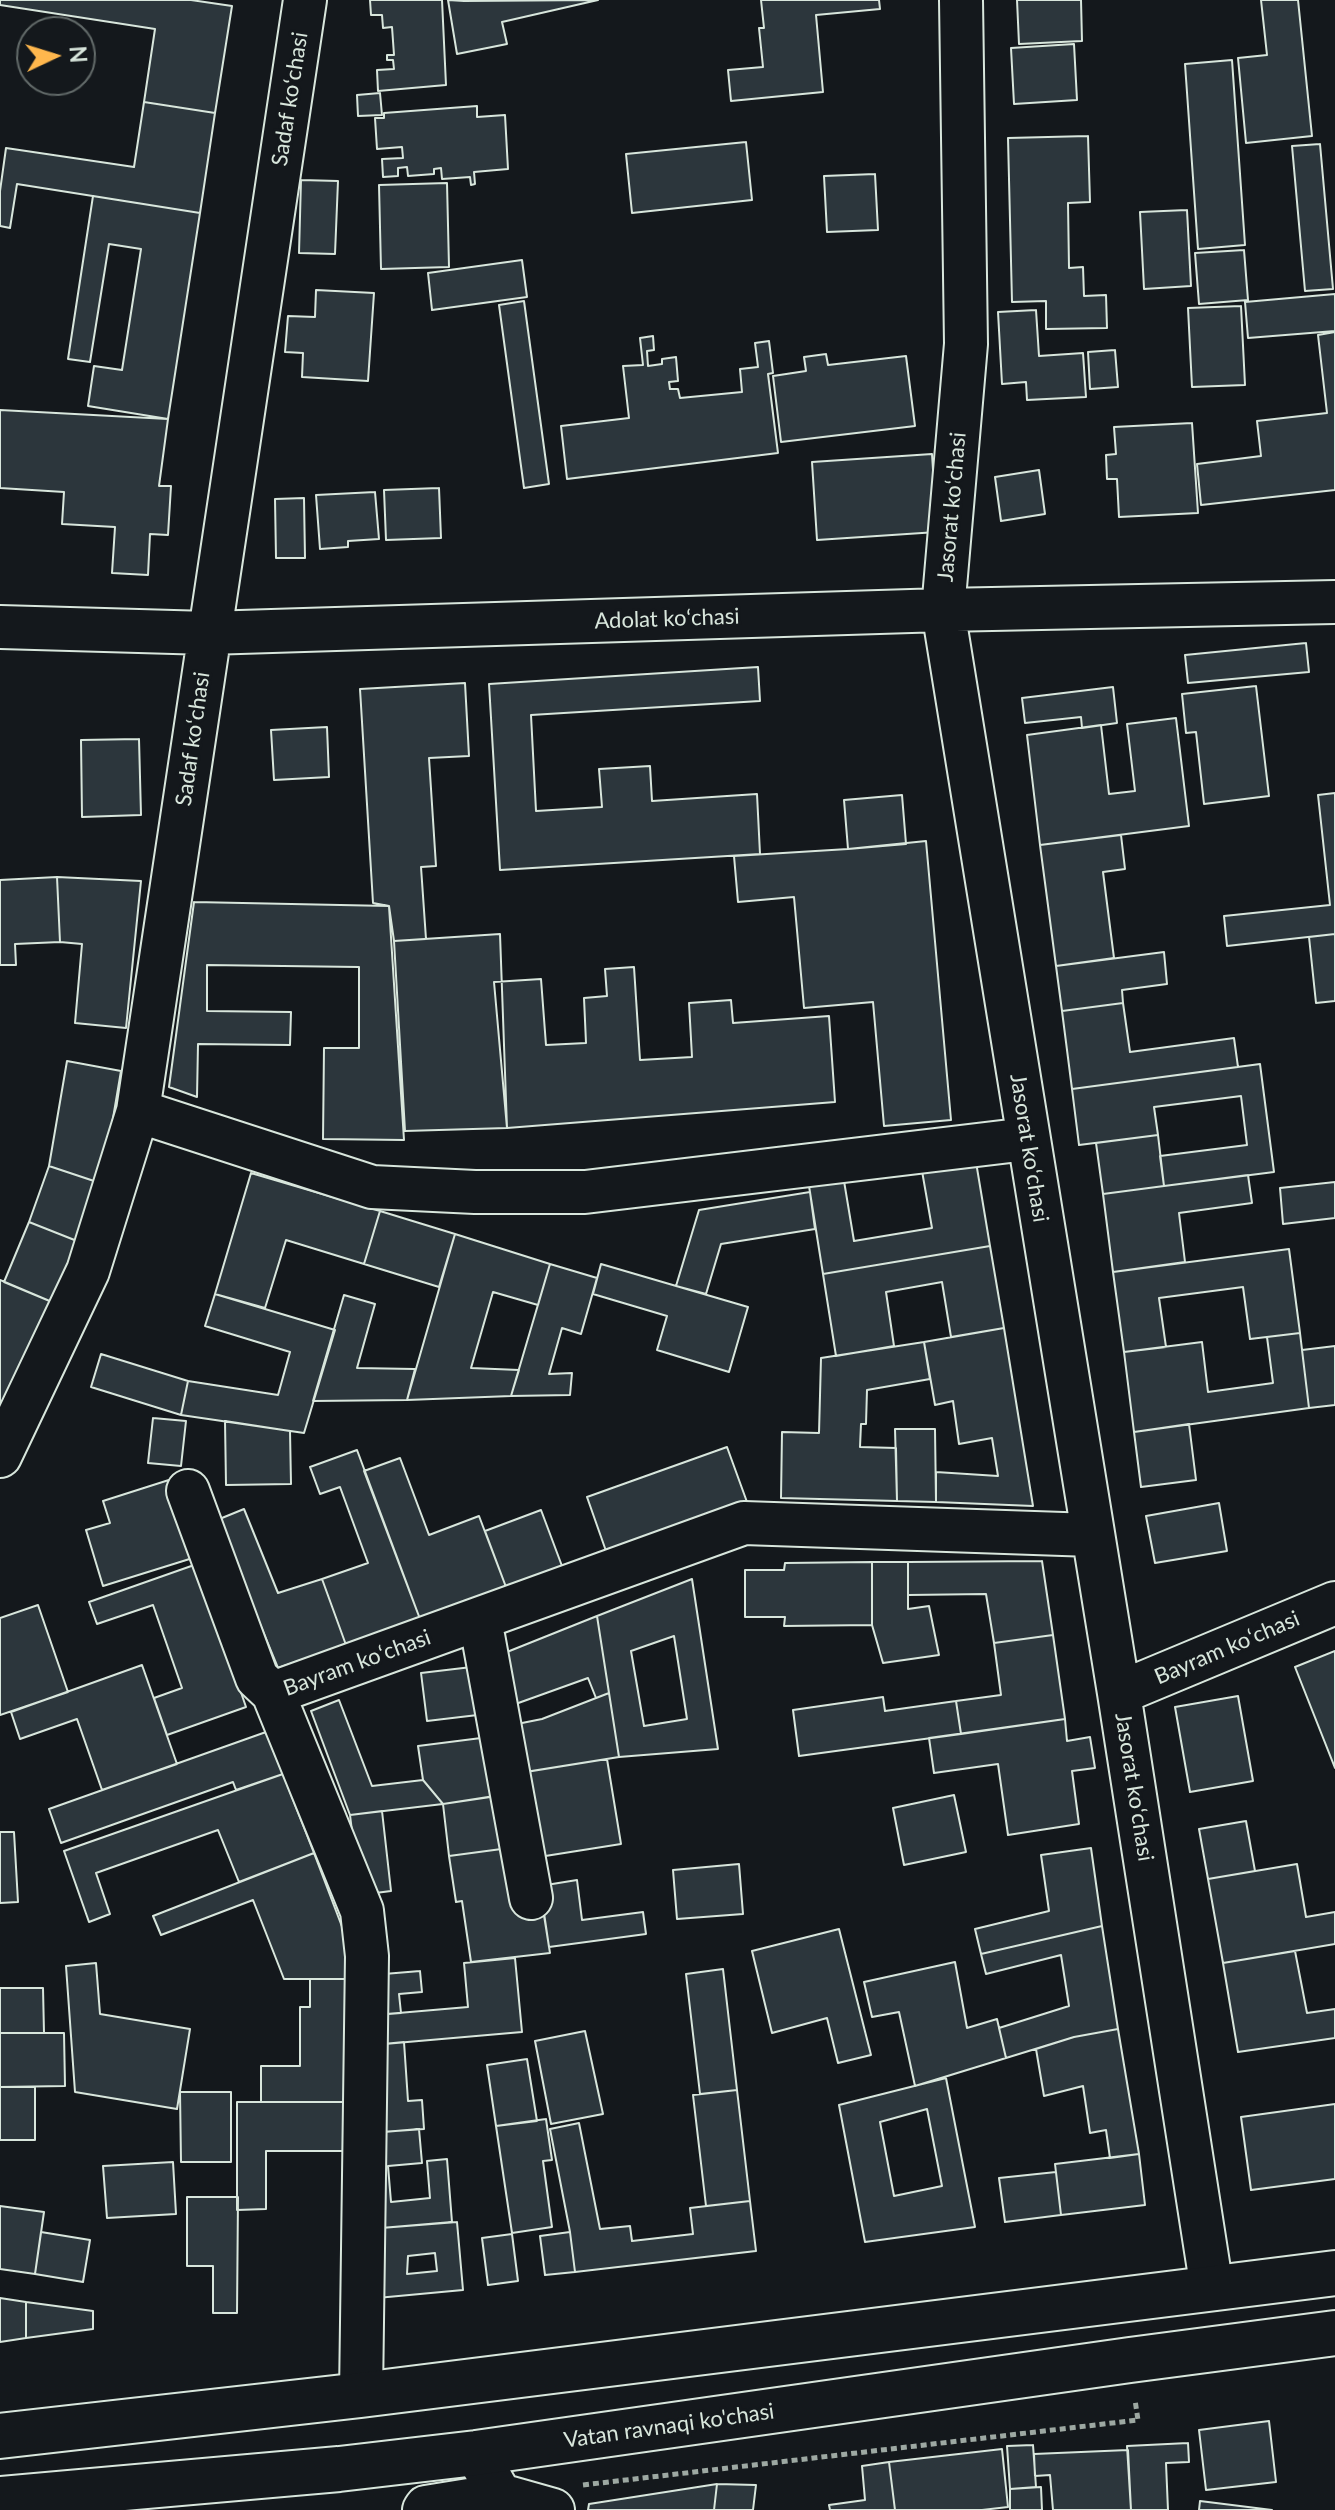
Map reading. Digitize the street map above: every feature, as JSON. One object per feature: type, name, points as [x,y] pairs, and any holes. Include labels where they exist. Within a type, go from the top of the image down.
[{"type":"main road","points":[[0,2436],[361,2395],[1335,2273]]},
{"type":"main road","name":"Vatan ravnaqi ko'chasi","points":[[0,2499],[339,2469],[476,2453],[1335,2333]]},
{"type":"street","name":"Sadaf koʻchasi","points":[[0,1456],[88,1271],[138,1111],[305,0]]},
{"type":"street","name":"Jasorat koʻchasi","points":[[961,0],[966,344],[943,610],[1119,1693],[1212,2289]]},
{"type":"street","name":"Adolat koʻchasi","points":[[0,627],[208,633],[943,610],[1335,602]]},
{"type":"street","points":[[138,1111],[372,1187],[475,1192],[585,1192],[1027,1139]]},
{"type":"street","points":[[188,1491],[257,1678],[273,1693]]},
{"type":"street","name":"Bayram koʻchasi","points":[[361,2395],[367,1956],[362,1911],[273,1693],[744,1523],[1092,1535]]},
{"type":"street","name":"Bayram koʻchasi","points":[[1119,1693],[1335,1603]]},
{"type":"street","points":[[480,1619],[531,1898]]},
{"type":"street","points":[[476,2453],[500,2495]]},
{"type":"street","points":[[424,2510],[426,2507],[500,2495],[565,2498]]},
{"type":"path","points":[[565,2498],[1138,2420],[1130,2360]]},
{"type":"building","points":[[0,0],[191,0],[232,6],[215,113],[144,102],[155,29],[96,20],[96,16],[71,16],[0,5]]},
{"type":"building","points":[[370,0],[442,0],[446,85],[378,91],[377,70],[394,69],[393,60],[387,60],[387,55],[394,55],[392,27],[383,28],[382,15],[371,15]]},
{"type":"building","points":[[448,0],[598,0],[502,22],[507,44],[457,54]]},
{"type":"building","points":[[761,0],[879,0],[880,9],[816,15],[823,92],[731,101],[728,70],[763,67],[759,28],[764,28]]},
{"type":"building","points":[[1017,0],[1081,0],[1082,41],[1019,44]]},
{"type":"building","points":[[1261,0],[1298,0],[1312,136],[1246,143],[1238,58],[1267,55]]},
{"type":"building","points":[[1074,44],[1077,100],[1014,104],[1011,48]]},
{"type":"building","points":[[1232,60],[1245,245],[1198,249],[1185,64]]},
{"type":"building","points":[[380,93],[382,115],[358,116],[357,95]]},
{"type":"building","points":[[144,102],[215,113],[200,213],[17,184],[10,228],[0,226],[0,191],[6,148],[134,167]]},
{"type":"building","points":[[477,106],[477,117],[505,115],[508,169],[474,172],[475,184],[471,185],[470,177],[442,179],[441,168],[434,169],[434,174],[408,176],[407,167],[398,168],[398,176],[383,177],[382,159],[403,158],[402,147],[377,149],[375,118],[384,118],[384,113]]},
{"type":"building","points":[[1088,136],[1090,202],[1068,203],[1069,268],[1083,267],[1084,296],[1106,295],[1107,328],[1046,329],[1046,301],[1012,302],[1008,138]]},
{"type":"building","points":[[746,142],[752,200],[632,213],[626,154]]},
{"type":"building","points":[[1320,144],[1333,289],[1305,291],[1292,146]]},
{"type":"building","points":[[875,174],[878,230],[827,232],[824,176]]},
{"type":"building","points":[[301,180],[338,181],[335,254],[299,253]]},
{"type":"building","points":[[447,183],[449,267],[381,269],[379,185]]},
{"type":"building","points":[[93,196],[200,213],[168,419],[88,406],[94,366],[122,370],[141,249],[109,244],[90,362],[68,359]]},
{"type":"building","points":[[1187,210],[1191,286],[1144,289],[1140,212]]},
{"type":"building","points":[[1244,250],[1248,300],[1199,304],[1195,253]]},
{"type":"building","points":[[522,260],[527,297],[432,310],[428,273]]},
{"type":"building","points":[[316,290],[374,293],[368,381],[302,377],[303,353],[285,352],[288,316],[315,317]]},
{"type":"building","points":[[1335,294],[1335,331],[1248,338],[1245,302]]},
{"type":"building","points":[[524,301],[549,484],[524,488],[499,305]]},
{"type":"building","points":[[1241,306],[1245,385],[1192,387],[1188,308]]},
{"type":"building","points":[[1036,310],[1039,356],[1083,353],[1086,397],[1027,400],[1026,382],[1002,384],[998,312]]},
{"type":"building","points":[[1335,332],[1335,490],[1201,505],[1197,464],[1261,456],[1257,421],[1327,413],[1318,335]]},
{"type":"building","points":[[653,336],[654,350],[647,351],[648,366],[676,357],[678,381],[669,382],[670,389],[678,389],[680,398],[742,392],[740,369],[758,367],[755,343],[769,341],[773,373],[768,374],[778,453],[567,479],[561,426],[629,418],[623,366],[643,365],[640,338]]},
{"type":"building","points":[[1115,350],[1118,387],[1090,389],[1088,352]]},
{"type":"building","points":[[826,354],[828,365],[906,356],[915,426],[781,442],[773,376],[806,371],[804,357]]},
{"type":"building","points":[[0,410],[168,419],[159,486],[171,486],[168,535],[150,534],[148,575],[112,573],[115,527],[62,524],[64,492],[0,488]]},
{"type":"building","points":[[1192,423],[1198,513],[1119,517],[1117,479],[1107,479],[1106,455],[1116,454],[1114,427]]},
{"type":"building","points":[[932,454],[937,532],[817,540],[812,462]]},
{"type":"building","points":[[1039,470],[1045,514],[1001,521],[995,477]]},
{"type":"building","points":[[439,488],[441,538],[386,540],[384,490]]},
{"type":"building","points":[[375,492],[379,539],[348,541],[348,547],[320,549],[316,495]]},
{"type":"building","points":[[304,498],[305,558],[276,558],[275,499]]},
{"type":"building","points":[[1306,643],[1309,672],[1188,683],[1185,655]]},
{"type":"building","points":[[758,667],[760,701],[531,715],[536,811],[602,807],[599,769],[650,766],[652,801],[757,794],[760,854],[500,870],[489,684]]},
{"type":"building","points":[[465,683],[469,756],[429,758],[436,866],[421,867],[426,939],[394,941],[389,906],[373,903],[360,689]]},
{"type":"building","points":[[1256,686],[1269,796],[1204,804],[1196,732],[1186,733],[1182,694]]},
{"type":"building","points":[[1113,687],[1117,723],[1082,728],[1081,717],[1025,723],[1022,698]]},
{"type":"building","points":[[1176,718],[1189,826],[1040,845],[1027,735],[1101,725],[1109,794],[1135,791],[1127,724]]},
{"type":"building","points":[[327,727],[329,777],[274,780],[271,730]]},
{"type":"building","points":[[139,739],[141,815],[82,817],[81,740]]},
{"type":"building","points":[[1335,793],[1335,934],[1227,946],[1224,916],[1330,905],[1318,795]]},
{"type":"building","points":[[902,795],[906,844],[848,849],[844,800]]},
{"type":"building","points":[[1121,835],[1125,869],[1103,872],[1114,958],[1056,966],[1040,845]]},
{"type":"building","points":[[926,841],[951,1120],[884,1126],[873,1002],[804,1008],[794,897],[738,902],[734,856]]},
{"type":"building","points":[[57,877],[60,942],[15,944],[16,965],[0,965],[0,880]]},
{"type":"building","points":[[57,877],[141,881],[126,1028],[75,1023],[82,944],[60,942]]},
{"type":"building","points":[[194,902],[389,906],[404,1140],[323,1139],[324,1048],[359,1048],[359,967],[207,965],[207,1011],[291,1012],[290,1045],[198,1044],[197,1097],[169,1087]]},
{"type":"building","points":[[500,934],[507,1128],[405,1131],[394,941]]},
{"type":"building","points":[[1335,934],[1335,1001],[1316,1003],[1309,937]]},
{"type":"building","points":[[1164,952],[1167,984],[1122,990],[1123,1003],[1062,1011],[1056,966]]},
{"type":"building","points":[[634,967],[640,1060],[692,1057],[689,1003],[731,1000],[733,1023],[829,1016],[835,1102],[507,1128],[494,982],[541,979],[546,1045],[586,1043],[584,998],[607,996],[605,969]]},
{"type":"building","points":[[1123,1003],[1130,1052],[1234,1038],[1238,1067],[1072,1089],[1062,1011]]},
{"type":"building","points":[[67,1061],[121,1071],[110,1136],[97,1182],[49,1166]]},
{"type":"building","points":[[1260,1064],[1274,1172],[1164,1186],[1160,1156],[1247,1145],[1241,1096],[1154,1107],[1158,1135],[1079,1145],[1072,1089]]},
{"type":"building","points":[[1158,1135],[1164,1186],[1103,1194],[1096,1143]]},
{"type":"building","points":[[976,1162],[990,1246],[823,1274],[809,1186],[844,1181],[854,1241],[932,1228],[922,1171]]},
{"type":"building","points":[[49,1166],[97,1182],[77,1241],[29,1222]]},
{"type":"building","points":[[251,1173],[380,1211],[364,1264],[286,1240],[265,1308],[215,1294]]},
{"type":"building","points":[[1248,1175],[1252,1203],[1179,1213],[1185,1262],[1113,1272],[1103,1194]]},
{"type":"building","points":[[1335,1182],[1335,1218],[1283,1224],[1280,1188]]},
{"type":"building","points":[[810,1192],[815,1229],[721,1244],[706,1294],[676,1286],[699,1210]]},
{"type":"building","points":[[380,1211],[455,1234],[439,1287],[364,1264]]},
{"type":"building","points":[[29,1222],[77,1241],[52,1302],[4,1282]]},
{"type":"building","points":[[455,1234],[550,1264],[538,1305],[493,1292],[471,1368],[519,1370],[511,1396],[407,1400]]},
{"type":"building","points":[[990,1246],[1004,1328],[951,1337],[942,1282],[886,1292],[894,1346],[836,1356],[823,1274]]},
{"type":"building","points":[[1289,1249],[1300,1333],[1250,1339],[1243,1287],[1159,1298],[1166,1347],[1124,1352],[1113,1272]]},
{"type":"building","points":[[550,1264],[597,1278],[581,1334],[562,1328],[549,1374],[572,1373],[570,1395],[511,1396]]},
{"type":"building","points":[[601,1264],[748,1307],[729,1372],[657,1350],[667,1316],[593,1294]]},
{"type":"building","points":[[0,1280],[52,1302],[7,1407],[0,1403]]},
{"type":"building","points":[[215,1294],[335,1330],[304,1433],[181,1415],[188,1381],[278,1395],[290,1352],[205,1326]]},
{"type":"building","points":[[344,1295],[375,1304],[357,1368],[415,1369],[407,1400],[313,1401]]},
{"type":"building","points":[[1004,1328],[1033,1506],[936,1502],[936,1472],[998,1476],[992,1438],[959,1444],[953,1401],[935,1405],[924,1342]]},
{"type":"building","points":[[1300,1333],[1309,1408],[1134,1432],[1124,1352],[1202,1342],[1208,1392],[1273,1383],[1267,1337]]},
{"type":"building","points":[[924,1342],[930,1379],[867,1390],[866,1424],[861,1424],[860,1447],[896,1448],[897,1501],[781,1498],[782,1432],[819,1433],[821,1358]]},
{"type":"building","points":[[1335,1346],[1335,1405],[1309,1408],[1302,1350]]},
{"type":"building","points":[[101,1354],[188,1381],[181,1415],[91,1387]]},
{"type":"building","points":[[153,1418],[186,1421],[181,1466],[148,1463]]},
{"type":"building","points":[[225,1421],[290,1431],[291,1484],[226,1485]]},
{"type":"building","points":[[1189,1424],[1196,1480],[1141,1487],[1134,1432]]},
{"type":"building","points":[[895,1429],[935,1429],[936,1502],[897,1501]]},
{"type":"building","points":[[727,1447],[747,1502],[606,1551],[587,1497]]},
{"type":"building","points":[[357,1450],[420,1619],[346,1645],[322,1579],[368,1563],[340,1487],[320,1494],[310,1467]]},
{"type":"building","points":[[400,1458],[429,1535],[479,1516],[506,1587],[420,1619],[364,1471]]},
{"type":"building","points":[[172,1479],[196,1557],[103,1586],[86,1530],[110,1523],[103,1501]]},
{"type":"building","points":[[1219,1503],[1227,1551],[1155,1563],[1146,1516]]},
{"type":"building","points":[[244,1509],[278,1593],[322,1579],[346,1645],[278,1668],[217,1520]]},
{"type":"building","points":[[541,1510],[562,1566],[506,1587],[485,1531]]},
{"type":"building","points":[[1042,1561],[1053,1635],[994,1643],[986,1594],[908,1595],[908,1562]]},
{"type":"building","points":[[872,1562],[908,1562],[908,1609],[929,1606],[939,1655],[883,1663],[872,1625]]},
{"type":"building","points":[[872,1562],[872,1625],[784,1626],[785,1617],[745,1617],[745,1570],[784,1570],[785,1563]]},
{"type":"building","points":[[197,1564],[246,1707],[167,1735],[154,1698],[182,1688],[153,1605],[97,1624],[89,1602]]},
{"type":"building","points":[[692,1579],[718,1749],[619,1757],[597,1616]],"holes":[[[674,1636],[687,1719],[644,1726],[631,1651]]]},
{"type":"building","points":[[38,1605],[68,1692],[0,1715],[0,1618]]},
{"type":"building","points":[[597,1616],[609,1693],[596,1698],[588,1678],[510,1706],[502,1654]]},
{"type":"building","points":[[1053,1635],[1065,1719],[961,1734],[956,1701],[1001,1695],[994,1643]]},
{"type":"building","points":[[1335,1651],[1335,1768],[1295,1667]]},
{"type":"building","points":[[142,1665],[177,1764],[102,1790],[77,1719],[20,1739],[11,1712]]},
{"type":"building","points":[[480,1666],[486,1714],[427,1721],[421,1673]]},
{"type":"building","points":[[609,1693],[619,1757],[519,1773],[512,1725],[542,1719]]},
{"type":"building","points":[[1238,1696],[1253,1781],[1190,1792],[1175,1707]]},
{"type":"building","points":[[883,1697],[885,1711],[956,1701],[961,1734],[799,1756],[793,1710]]},
{"type":"building","points":[[339,1700],[372,1786],[423,1780],[443,1804],[350,1815],[311,1711]]},
{"type":"building","points":[[1065,1719],[1067,1741],[1090,1737],[1095,1768],[1072,1771],[1079,1824],[1008,1835],[998,1764],[934,1773],[929,1738]]},
{"type":"building","points":[[266,1732],[283,1774],[236,1790],[233,1782],[61,1843],[49,1809]]},
{"type":"building","points":[[489,1737],[497,1796],[443,1804],[423,1780],[418,1746]]},
{"type":"building","points":[[607,1759],[621,1844],[539,1857],[526,1772]]},
{"type":"building","points":[[283,1774],[314,1853],[239,1882],[218,1830],[96,1873],[110,1914],[89,1922],[64,1851]]},
{"type":"building","points":[[501,1795],[509,1848],[449,1856],[443,1804]]},
{"type":"building","points":[[954,1795],[966,1852],[904,1865],[893,1808]]},
{"type":"building","points":[[382,1811],[391,1891],[360,1895],[350,1815]]},
{"type":"building","points":[[1246,1821],[1255,1871],[1208,1879],[1199,1829]]},
{"type":"building","points":[[0,1832],[14,1832],[18,1902],[0,1903]]},
{"type":"building","points":[[509,1848],[543,1909],[550,1953],[471,1962],[462,1901],[456,1902],[449,1856]]},
{"type":"building","points":[[1091,1848],[1102,1926],[981,1954],[975,1929],[1049,1911],[1041,1855]]},
{"type":"building","points":[[314,1853],[349,1945],[351,1979],[284,1979],[253,1900],[161,1935],[153,1916]]},
{"type":"building","points":[[739,1864],[743,1914],[677,1919],[673,1870]]},
{"type":"building","points":[[1297,1864],[1306,1917],[1335,1912],[1335,1944],[1223,1963],[1208,1879]]},
{"type":"building","points":[[577,1880],[582,1920],[643,1912],[646,1934],[549,1947],[540,1886]]},
{"type":"building","points":[[1102,1926],[1118,2029],[1074,2037],[1006,2058],[999,2028],[1069,2006],[1061,1955],[986,1974],[981,1954]]},
{"type":"building","points":[[839,1929],[871,2055],[838,2063],[827,2018],[772,2033],[752,1951]]},
{"type":"building","points":[[1295,1951],[1307,2013],[1335,2009],[1335,2038],[1238,2052],[1223,1963]]},
{"type":"building","points":[[515,1958],[522,2032],[373,2045],[375,2015],[468,2007],[464,1963]]},
{"type":"building","points":[[955,1962],[967,2028],[997,2019],[1006,2058],[915,2086],[899,2012],[872,2017],[864,1982]]},
{"type":"building","points":[[96,1963],[100,2014],[190,2029],[177,2109],[75,2092],[66,1966]]},
{"type":"building","points":[[723,1969],[737,2090],[700,2094],[686,1974]]},
{"type":"building","points":[[420,1971],[422,1992],[399,1994],[401,2013],[375,2015],[372,1975]]},
{"type":"building","points":[[310,1979],[351,1979],[351,2102],[261,2102],[261,2066],[300,2066],[300,2007],[310,2007]]},
{"type":"building","points":[[0,1988],[43,1988],[44,2033],[0,2033]]},
{"type":"building","points":[[1118,2029],[1139,2154],[1110,2158],[1106,2130],[1090,2133],[1083,2086],[1044,2096],[1036,2049],[1074,2037]]},
{"type":"building","points":[[585,2031],[603,2114],[551,2124],[535,2041]]},
{"type":"building","points":[[0,2033],[64,2033],[65,2086],[0,2087]]},
{"type":"building","points":[[404,2042],[408,2101],[422,2100],[424,2129],[381,2132],[373,2045]]},
{"type":"building","points":[[527,2059],[537,2121],[496,2126],[487,2065]]},
{"type":"building","points":[[946,2078],[975,2227],[865,2242],[839,2105]],"holes":[[[927,2109],[942,2186],[894,2196],[880,2122]]]},
{"type":"building","points":[[0,2087],[35,2087],[35,2140],[0,2140]]},
{"type":"building","points":[[737,2090],[750,2201],[706,2206],[693,2095]]},
{"type":"building","points":[[180,2092],[231,2092],[231,2162],[181,2162]]},
{"type":"building","points":[[237,2102],[351,2102],[351,2151],[266,2151],[266,2209],[237,2210]]},
{"type":"building","points":[[1335,2104],[1335,2179],[1251,2190],[1241,2117]]},
{"type":"building","points":[[546,2119],[552,2160],[543,2161],[552,2227],[512,2233],[496,2126]]},
{"type":"building","points":[[579,2123],[600,2229],[630,2226],[632,2241],[693,2234],[690,2208],[750,2201],[756,2251],[575,2272],[550,2129]]},
{"type":"building","points":[[419,2129],[422,2163],[388,2166],[391,2202],[430,2198],[427,2161],[447,2159],[452,2222],[381,2228],[372,2133]]},
{"type":"building","points":[[1139,2154],[1145,2205],[1061,2215],[1055,2164]]},
{"type":"building","points":[[173,2162],[176,2214],[107,2218],[103,2166]]},
{"type":"building","points":[[1056,2172],[1061,2215],[1005,2222],[999,2178]]},
{"type":"building","points":[[187,2197],[238,2197],[237,2313],[213,2313],[213,2266],[187,2266]]},
{"type":"building","points":[[0,2206],[44,2212],[35,2274],[0,2269]]},
{"type":"building","points":[[457,2222],[463,2290],[377,2298],[381,2228]],"holes":[[[435,2253],[437,2271],[407,2274],[408,2256]]]},
{"type":"building","points":[[41,2232],[90,2240],[83,2282],[35,2274]]},
{"type":"building","points":[[570,2232],[575,2272],[545,2275],[540,2236]]},
{"type":"building","points":[[512,2234],[518,2281],[488,2285],[482,2238]]},
{"type":"building","points":[[0,2298],[26,2302],[26,2338],[0,2342]]},
{"type":"building","points":[[26,2302],[93,2311],[93,2329],[26,2338]]},
{"type":"building","points":[[1269,2421],[1276,2482],[1206,2490],[1199,2430]]},
{"type":"building","points":[[1188,2443],[1189,2462],[1166,2463],[1168,2510],[1131,2510],[1127,2446]]},
{"type":"building","points":[[1033,2445],[1036,2487],[1010,2489],[1007,2446]]},
{"type":"building","points":[[1002,2449],[1008,2507],[895,2510],[889,2462]]},
{"type":"building","points":[[1128,2450],[1131,2510],[1053,2510],[1050,2475],[1035,2476],[1034,2454]]},
{"type":"building","points":[[889,2462],[895,2510],[830,2510],[829,2505],[865,2500],[862,2466]]},
{"type":"building","points":[[717,2484],[756,2485],[753,2510],[714,2510]]},
{"type":"building","points":[[717,2484],[714,2510],[588,2510],[589,2504]]},
{"type":"building","points":[[1041,2487],[1042,2510],[1010,2510],[1010,2489]]},
{"type":"building","points":[[1200,2501],[1272,2510],[1199,2510]]}]
